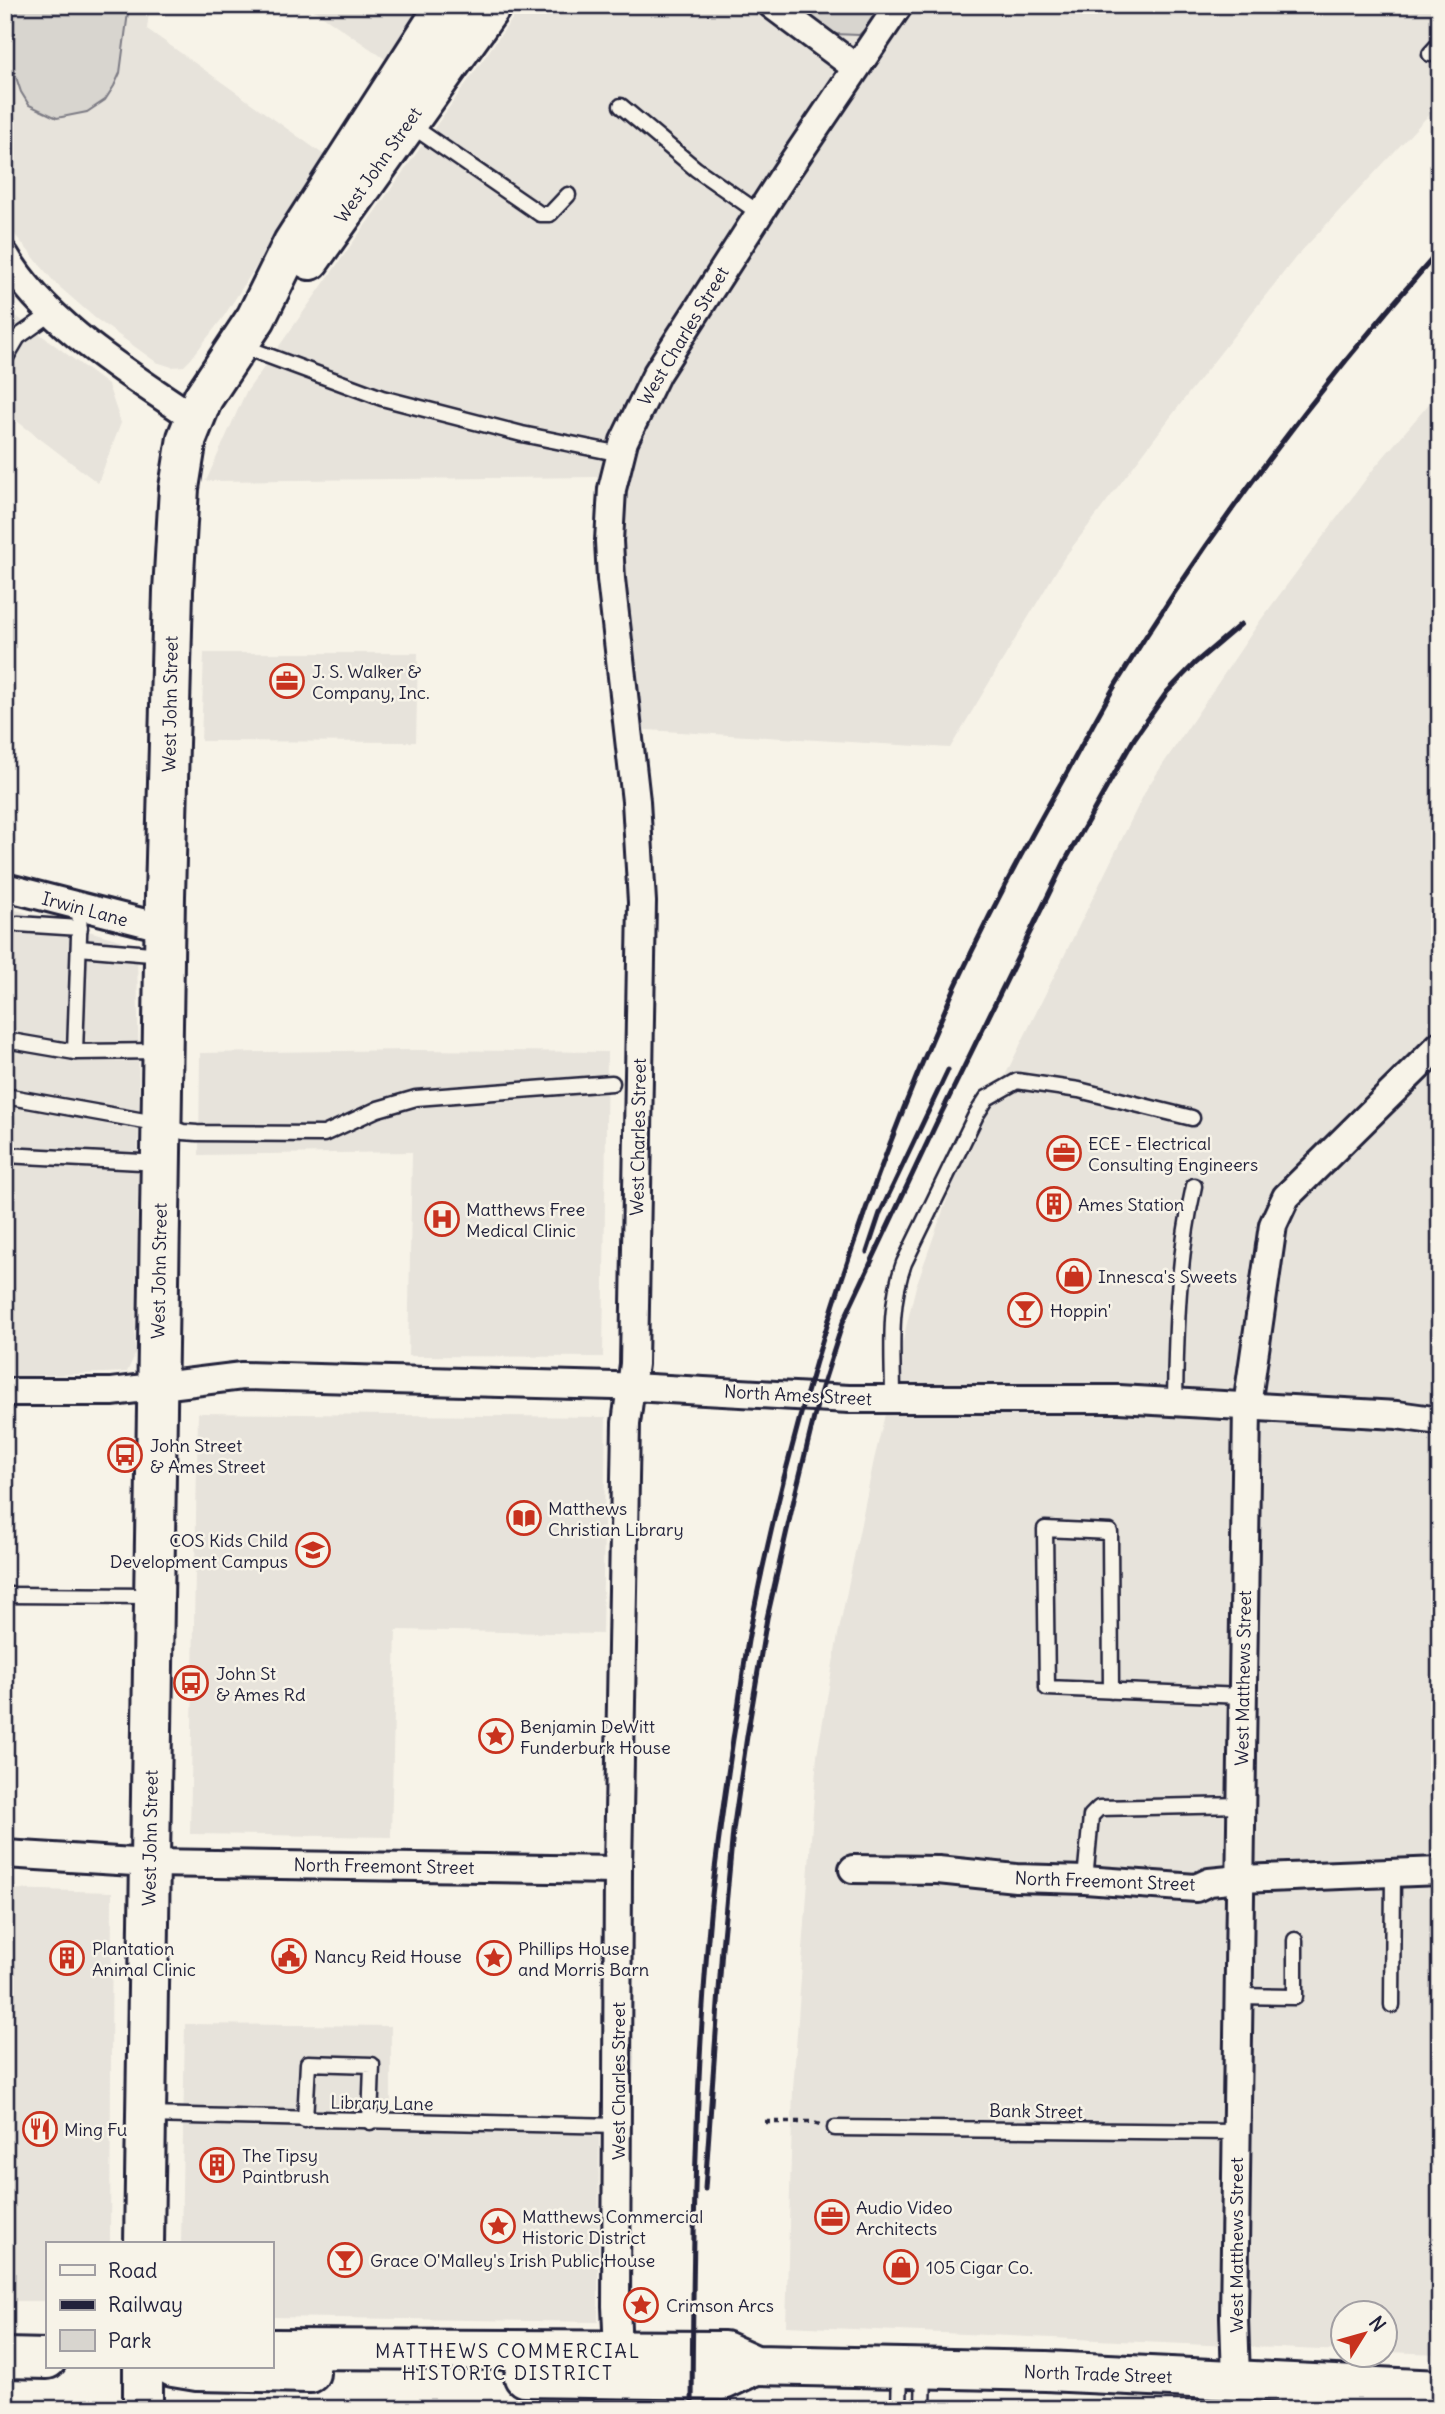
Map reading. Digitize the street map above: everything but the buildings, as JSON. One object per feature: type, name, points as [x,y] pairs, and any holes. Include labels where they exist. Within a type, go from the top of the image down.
[{"type":"main road","name":"West John Street","points":[[144,2242],[164,941],[173,591],[179,488],[187,438],[203,398],[247,331],[293,243],[446,5]]},
{"type":"main road","name":"West John Street","points":[[247,331],[315,255],[408,123],[443,60],[492,5]]},
{"type":"main road","name":"North Trade Street","points":[[273,2349],[619,2379]]},
{"type":"main road","name":"North Trade Street","points":[[179,2368],[197,2371],[619,2379],[724,2351],[755,2365],[912,2369],[1236,2394],[1440,2390]]},
{"type":"main road","points":[[5,2358],[46,2359]]},
{"type":"main road","points":[[143,2368],[143,2409]]},
{"type":"street","points":[[772,5],[855,67]]},
{"type":"street","name":"West Charles Street","points":[[619,2379],[616,2306],[618,1870],[626,1423],[634,1364],[642,902],[636,801],[609,541],[612,489],[621,454],[639,408],[657,373],[855,67],[899,5]]},
{"type":"street","points":[[5,255],[29,290],[52,313],[118,366],[194,418]]},
{"type":"street","name":"Irwin Lane","points":[[5,887],[80,918],[164,941]]},
{"type":"street","name":"West Matthews Street","points":[[1236,2394],[1234,2317],[1247,1406],[1273,1225],[1286,1198],[1440,1045]]},
{"type":"street","name":"North Ames Street","points":[[5,1392],[112,1392],[242,1376],[631,1387],[849,1399],[1119,1399],[1397,1415],[1440,1421]]},
{"type":"street","name":"North Freemont Street","points":[[5,1854],[150,1863],[618,1870]]},
{"type":"street","name":"North Freemont Street","points":[[853,1869],[939,1870],[1016,1878],[1196,1888],[1209,1882],[1240,1879],[1440,1871]]},
{"type":"lane","points":[[621,106],[696,169],[759,213]]},
{"type":"lane","points":[[408,123],[540,214],[550,214],[568,195]]},
{"type":"lane","points":[[5,359],[18,337],[52,313]]},
{"type":"lane","points":[[247,331],[382,398],[522,434],[621,454]]},
{"type":"lane","points":[[18,924],[80,918],[75,1052]]},
{"type":"lane","points":[[79,948],[164,941]]},
{"type":"lane","points":[[5,1040],[75,1052],[163,1051]]},
{"type":"lane","points":[[893,1399],[893,1305],[896,1285],[904,1263],[976,1115],[987,1098],[1017,1081],[1091,1092],[1192,1118]]},
{"type":"lane","points":[[5,1096],[161,1124],[183,1132],[324,1134],[378,1109],[416,1098],[612,1083]]},
{"type":"lane","points":[[5,1155],[161,1163]]},
{"type":"lane","points":[[1175,1402],[1184,1240],[1194,1186]]},
{"type":"lane","points":[[1111,1690],[1110,1532],[1045,1529],[1047,1688],[1243,1696]]},
{"type":"lane","points":[[5,1595],[154,1596]]},
{"type":"lane","points":[[1085,1880],[1091,1816],[1099,1808],[1242,1805]]},
{"type":"lane","points":[[1392,2005],[1393,1873]]},
{"type":"lane","points":[[1239,1996],[1295,1997],[1295,1940]]},
{"type":"lane","points":[[304,2120],[308,2063],[372,2065],[370,2122]]},
{"type":"lane","name":"Library Lane","points":[[145,2115],[618,2126]]},
{"type":"lane","name":"Bank Street","points":[[835,2128],[1237,2132]]},
{"type":"lane","points":[[899,2409],[912,2369]]},
{"type":"lane","points":[[912,2369],[923,2409]]},
{"type":"path","points":[[765,2122],[811,2122]]},
{"type":"shaded area","points":[[5,5],[150,5],[147,29],[327,157],[224,316],[184,366],[172,367],[156,362],[95,318],[55,283],[16,236],[5,216]]},
{"type":"shaded area","points":[[307,5],[423,5],[388,61]]},
{"type":"shaded area","points":[[522,5],[1440,5],[1440,103],[1295,258],[1188,394],[1064,558],[950,748],[613,728],[596,564],[602,477],[206,481],[245,394]]},
{"type":"shaded area","points":[[5,303],[12,313],[108,385],[121,423],[98,483],[5,412]]},
{"type":"shaded area","points":[[1440,391],[1440,1411],[1431,1411],[1431,1572],[1440,1585],[1440,2354],[1400,2353],[1400,2298],[1330,2298],[1330,2350],[786,2326],[793,2089],[817,1755],[838,1635],[874,1460],[916,1286],[955,1177],[1147,788],[1260,621],[1375,467]]},
{"type":"shaded area","points":[[204,653],[418,653],[416,742],[201,741]]},
{"type":"shaded area","points":[[5,907],[137,945],[139,1092],[135,1355],[127,1372],[5,1377]]},
{"type":"shaded area","points":[[414,1050],[607,1052],[603,1357],[408,1356],[412,1152],[199,1155],[200,1053]]},
{"type":"shaded area","points":[[198,1413],[606,1417],[602,1634],[396,1630],[391,1837],[190,1834]]},
{"type":"shaded area","points":[[5,1889],[112,1892],[110,2242],[46,2242],[46,2301],[5,2301]]},
{"type":"shaded area","points":[[185,2024],[391,2026],[391,2114],[397,2129],[599,2132],[598,2322],[273,2317],[273,2242],[181,2242]]},
{"type":"shaded area","points":[[179,2404],[235,2406],[541,2409],[179,2409]]},
{"type":"green space","points":[[5,5],[129,5],[120,73],[105,100],[87,112],[57,118],[29,105],[21,92],[5,44]]},
{"type":"green space","points":[[796,5],[884,5],[859,35],[834,34]]},
{"type":"railway","points":[[692,2409],[694,2228],[704,1986],[723,1810],[749,1635],[766,1552],[809,1386],[861,1222],[922,1062],[956,985],[1022,853],[1116,684],[1190,570],[1269,460],[1352,353],[1440,250]]},
{"type":"railway","points":[[705,2189],[722,1948],[733,1831],[747,1736],[767,1618],[795,1495],[819,1397],[843,1322],[936,1124],[1064,863],[1134,739],[1167,692],[1195,663],[1241,624]]},
{"type":"railway","points":[[867,1252],[880,1213],[948,1070]]},
{"type":"place","name":"J. S. Walker & Company, Inc.","points":[[287,681]]},
{"type":"place","name":"ECE - Electrical Consulting Engineers","points":[[1064,1153]]},
{"type":"place","name":"Ames Station","points":[[1054,1204]]},
{"type":"place","name":"Matthews Free Medical Clinic","points":[[442,1219]]},
{"type":"place","name":"Innesca's Sweets","points":[[1074,1276]]},
{"type":"place","name":"Hoppin'","points":[[1025,1310]]},
{"type":"place","name":"John Street & Ames Street","points":[[125,1455]]},
{"type":"place","name":"Matthews Christian Library","points":[[524,1518]]},
{"type":"place","name":"COS Kids Child Development Campus","points":[[313,1550]]},
{"type":"place","name":"John St & Ames Rd","points":[[191,1683]]},
{"type":"place","name":"Benjamin DeWitt Funderburk House","points":[[496,1736]]},
{"type":"place","name":"Nancy Reid House","points":[[289,1956]]},
{"type":"place","name":"Plantation Animal Clinic","points":[[67,1958]]},
{"type":"place","name":"Phillips House and Morris Barn","points":[[494,1958]]},
{"type":"place","name":"Ming Fu","points":[[40,2129]]},
{"type":"place","name":"The Tipsy Paintbrush","points":[[217,2165]]},
{"type":"place","name":"Audio Video Architects","points":[[832,2217]]},
{"type":"place","name":"Matthews Commercial Historic District","points":[[498,2226]]},
{"type":"place","name":"Grace O'Malley's Irish Public House","points":[[345,2260]]},
{"type":"place","name":"105 Cigar Co.","points":[[901,2267]]},
{"type":"place","name":"Crimson Arcs","points":[[641,2305]]},
{"type":"district","name":"MATTHEWS COMMERCIAL HISTORIC DISTRICT","points":[[508,2362]]}]
